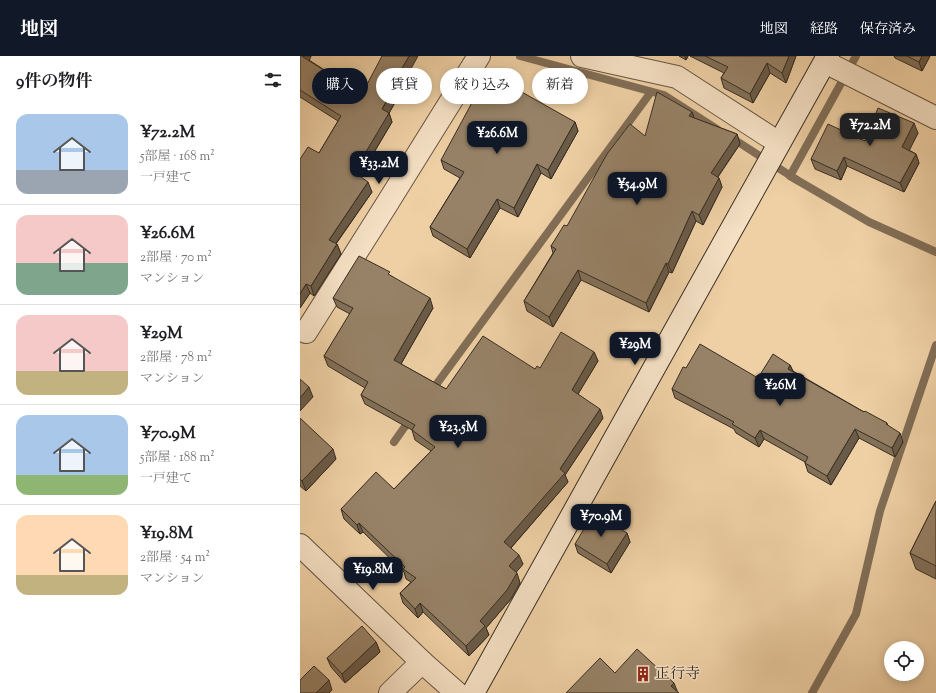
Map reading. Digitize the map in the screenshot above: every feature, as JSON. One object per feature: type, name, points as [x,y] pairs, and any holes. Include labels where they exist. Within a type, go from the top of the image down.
[{"type":"street","points":[[306,332],[479,56]]},
{"type":"street","points":[[582,56],[677,77],[779,143]]},
{"type":"street","points":[[473,693],[826,59],[936,118]]},
{"type":"street","points":[[300,544],[422,662],[457,693]]},
{"type":"street","points":[[390,693],[422,662]]},
{"type":"building","points":[[300,56],[304,56],[303,57],[321,68],[312,68],[312,98],[300,90]]},
{"type":"building","points":[[382,56],[409,56],[402,68],[376,68],[376,104],[385,104],[382,109],[389,113],[354,172],[368,182],[329,240],[337,244],[311,286],[306,284],[300,294],[300,159],[308,147],[319,153],[341,116],[322,104],[368,104],[368,83]]},
{"type":"building","points":[[705,56],[789,56],[782,73],[767,63],[750,94],[721,78],[728,67]]},
{"type":"building","points":[[907,56],[922,56],[919,62]]},
{"type":"building","points":[[657,92],[692,112],[689,116],[737,134],[711,173],[719,178],[699,215],[692,211],[668,264],[666,263],[646,303],[578,270],[549,317],[524,301],[556,249],[551,246],[564,225],[567,226],[607,154],[630,124],[645,136]]},
{"type":"building","points":[[524,93],[532,98],[532,104],[543,104],[575,122],[548,170],[537,164],[514,208],[497,199],[467,249],[430,227],[464,172],[441,160],[471,104],[524,104]]},
{"type":"building","points":[[878,108],[914,123],[902,147],[916,154],[900,183],[844,157],[837,171],[811,159],[828,124],[865,141]]},
{"type":"building","points":[[359,256],[390,272],[388,274],[430,298],[394,360],[446,389],[483,336],[535,369],[537,366],[540,368],[561,332],[594,352],[572,390],[600,409],[560,469],[565,473],[504,542],[519,555],[509,566],[517,573],[507,590],[480,621],[485,626],[466,646],[420,603],[415,609],[400,593],[416,578],[403,569],[405,567],[359,523],[357,525],[341,509],[376,472],[394,489],[435,447],[412,430],[415,425],[361,395],[368,382],[324,356],[353,308],[333,298]]},
{"type":"building","points":[[700,344],[758,378],[773,354],[790,365],[788,369],[864,412],[865,411],[887,423],[886,424],[900,433],[892,448],[855,429],[827,476],[805,463],[808,457],[760,430],[755,438],[732,424],[734,422],[672,389],[683,367],[686,368]]},
{"type":"building","points":[[300,379],[309,387],[300,398]]},
{"type":"building","points":[[300,418],[333,449],[302,481],[300,479]]},
{"type":"building","points":[[936,501],[936,566],[910,553]]},
{"type":"building","points":[[594,512],[627,533],[607,564],[575,544]]},
{"type":"building","points":[[362,626],[376,642],[342,674],[327,658]]},
{"type":"building","points":[[637,649],[674,683],[671,686],[679,693],[566,693],[600,658],[615,673]]},
{"type":"building","points":[[314,666],[329,680],[316,693],[300,693],[300,680]]},
{"type":"waterway","points":[[520,56],[664,95],[717,129]]},
{"type":"waterway","points":[[856,56],[790,176],[869,222],[936,252]]},
{"type":"waterway","points":[[430,393],[651,92]]},
{"type":"waterway","points":[[732,138],[797,180]]},
{"type":"waterway","points":[[812,693],[856,614],[880,511],[936,345]]},
{"type":"waterway","points":[[394,442],[411,418]]},
{"type":"place","name":"正行寺","points":[[643,674]]}]
